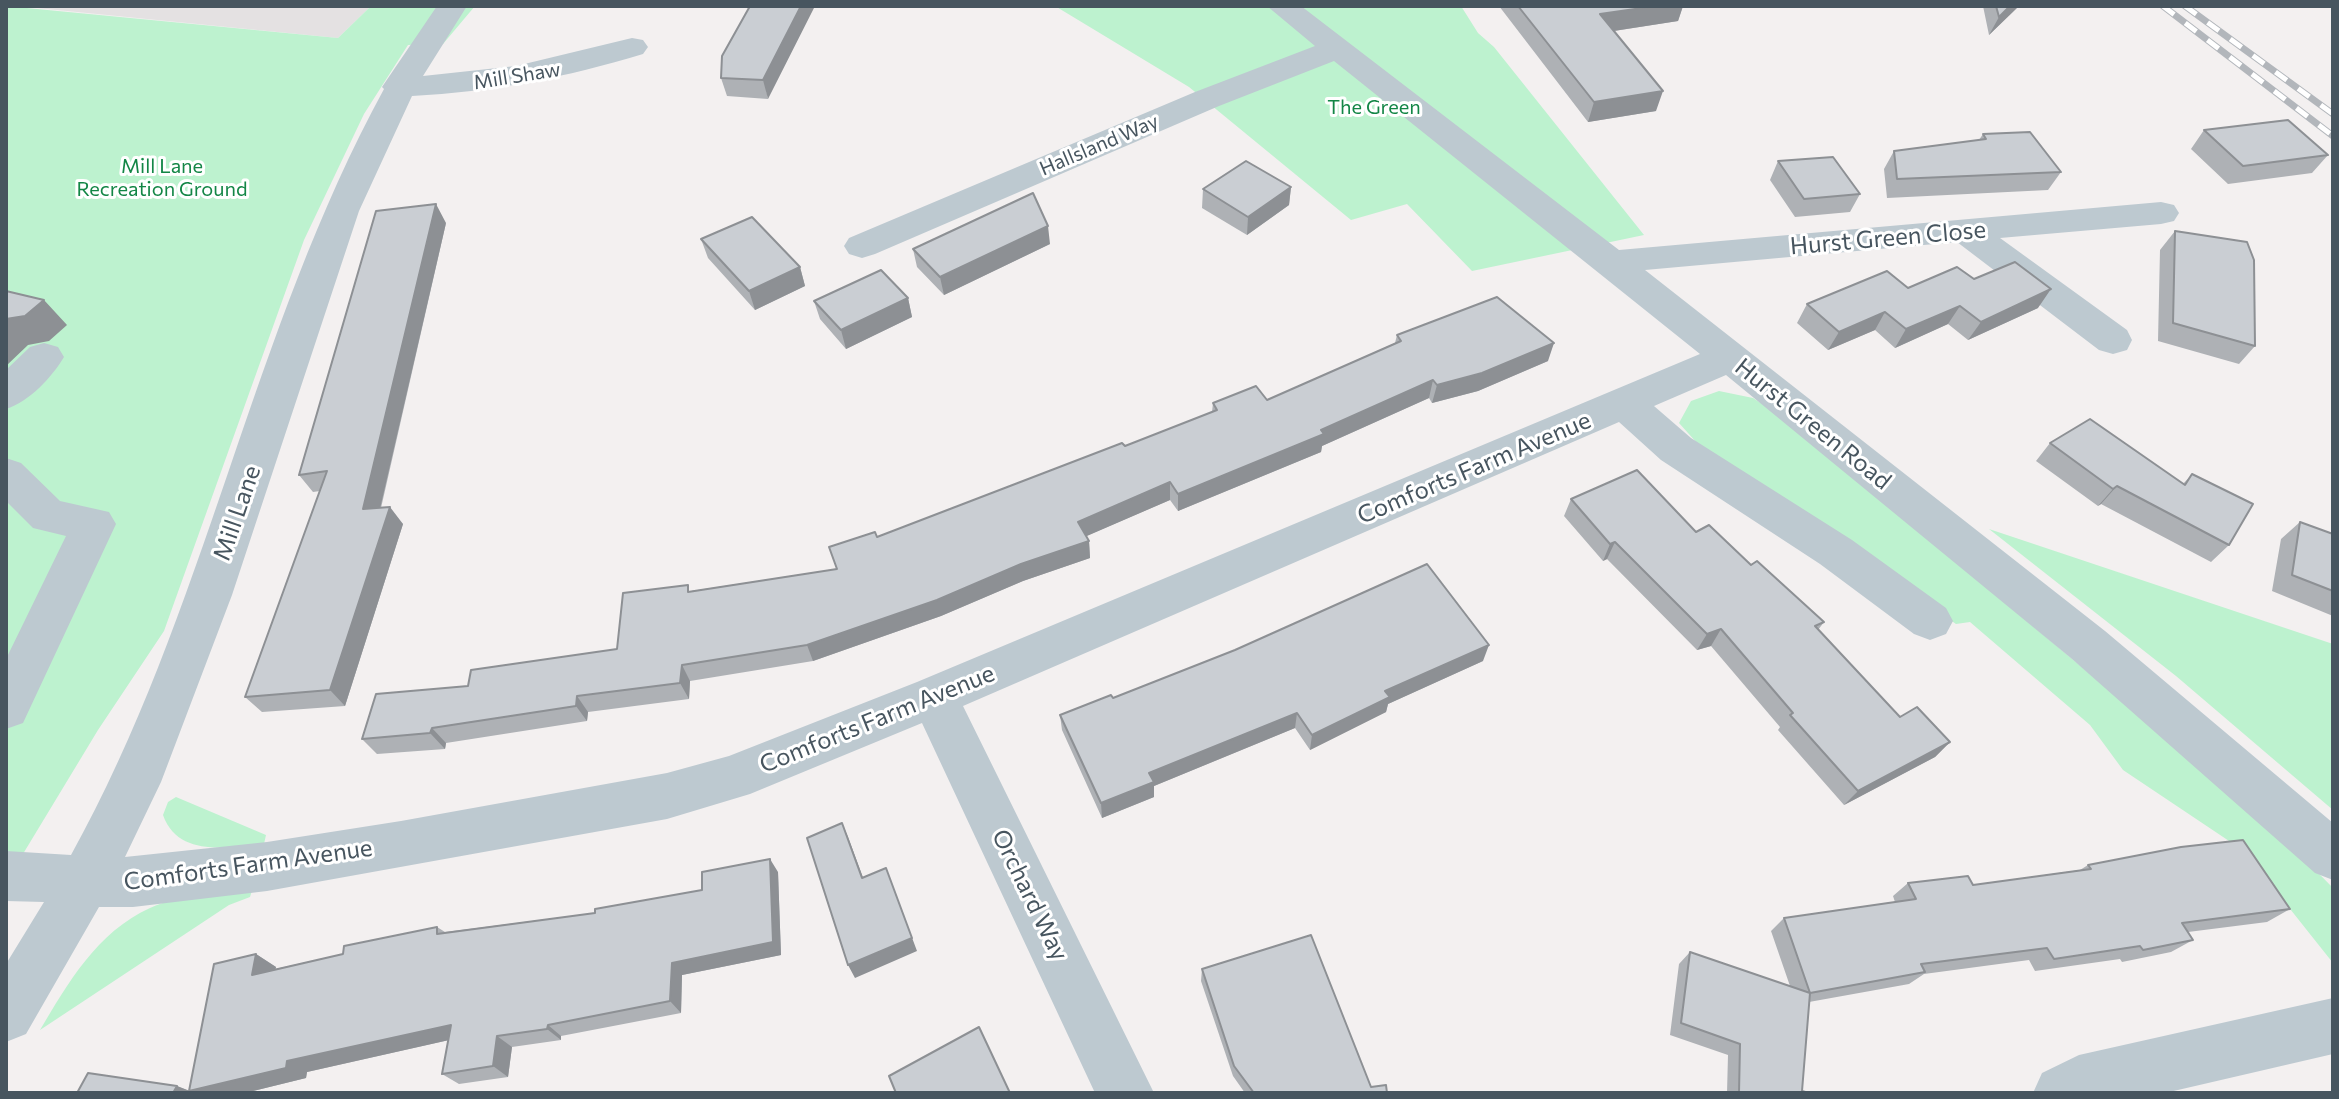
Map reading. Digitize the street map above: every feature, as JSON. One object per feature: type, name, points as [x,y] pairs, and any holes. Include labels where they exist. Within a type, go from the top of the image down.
[{"type":"street","name":"Mill Lane","points":[[6,1014],[85,884],[132,790],[199,621],[331,232],[398,87],[452,6]]},
{"type":"street","name":"Hurst Green Road","points":[[1282,6],[1614,263],[2114,665],[2233,764],[2333,856]]},
{"type":"street","name":"Mill Shaw","points":[[398,87],[475,83],[527,76],[568,68],[632,47]]},
{"type":"street","name":"Hallsland Way","points":[[862,246],[1207,99],[1338,48]]},
{"type":"street","name":"Hurst Green Close","points":[[1614,263],[1649,257],[2161,213]]},
{"type":"street","points":[[1967,232],[2113,340]]},
{"type":"street","points":[[6,394],[44,357]]},
{"type":"street","name":"Comforts Farm Avenue","points":[[6,876],[39,876],[85,884],[131,883],[272,866],[667,796],[732,778],[934,697],[1731,357]]},
{"type":"street","points":[[1625,404],[1676,449],[1836,552],[1930,621]]},
{"type":"street","points":[[6,474],[48,516],[94,524],[6,708]]},
{"type":"street","name":"Orchard Way","points":[[934,697],[1125,1093]]},
{"type":"street","points":[[2062,1093],[2079,1084],[2333,1026]]},
{"type":"shaded area","points":[[17,6],[371,6],[338,38]]},
{"type":"green space","name":"Mill Lane Recreation Ground","points":[[6,6],[338,38],[371,6],[475,6],[443,44],[408,45],[364,114],[304,240],[164,631],[98,730],[6,882]]},
{"type":"green space","name":"The Green","points":[[1055,6],[1461,6],[1478,33],[1494,47],[1644,235],[1472,271],[1407,204],[1351,220],[1189,87]]},
{"type":"green space","points":[[1719,391],[1753,398],[1787,420],[2275,829],[2333,888],[2333,963],[2244,851],[2123,770],[2090,725],[1970,622],[1956,624],[1697,443],[1679,423],[1691,401]]},
{"type":"green space","points":[[1989,529],[2333,644],[2333,810],[2176,676]]},
{"type":"green space","points":[[176,797],[266,835],[264,844],[206,847],[180,838],[170,829],[163,815],[168,802]]},
{"type":"green space","points":[[253,887],[250,897],[229,905],[40,1030],[86,960],[131,918],[174,900]]},
{"type":"building","points":[[750,6],[801,6],[763,80],[721,78],[722,56]]},
{"type":"building","points":[[1518,6],[1656,6],[1600,14],[1663,91],[1594,102]]},
{"type":"building","points":[[1996,6],[2010,6],[1999,17]]},
{"type":"building","points":[[2288,120],[2328,155],[2243,166],[2204,130]]},
{"type":"building","points":[[2030,132],[2061,172],[1897,179],[1894,151],[1986,139],[1983,134]]},
{"type":"building","points":[[1833,157],[1860,194],[1804,199],[1778,161]]},
{"type":"building","points":[[1246,161],[1291,187],[1248,217],[1203,189]]},
{"type":"building","points":[[1033,193],[1048,226],[940,277],[913,249]]},
{"type":"building","points":[[436,204],[363,509],[390,507],[330,690],[245,697],[327,471],[299,475],[376,211]]},
{"type":"building","points":[[752,217],[800,267],[749,291],[701,239]]},
{"type":"building","points":[[2175,231],[2247,242],[2254,260],[2255,346],[2173,323]]},
{"type":"building","points":[[2015,262],[2051,289],[1981,322],[1960,306],[1906,329],[1885,312],[1839,332],[1807,304],[1887,271],[1908,288],[1957,267],[1974,279]]},
{"type":"building","points":[[881,270],[908,298],[841,330],[814,301]]},
{"type":"building","points":[[6,291],[44,300],[25,316],[6,319]]},
{"type":"building","points":[[1497,297],[1554,343],[1482,373],[1437,385],[1433,380],[1321,430],[1324,434],[1178,494],[1170,482],[1078,522],[1089,541],[1021,564],[937,600],[807,645],[682,665],[680,683],[577,696],[576,706],[432,728],[430,733],[362,739],[376,694],[468,686],[471,670],[617,649],[623,593],[688,585],[688,592],[837,569],[829,547],[875,532],[877,537],[1122,443],[1125,446],[1217,410],[1213,403],[1256,386],[1267,400],[1401,341],[1397,335]]},
{"type":"building","points":[[2090,419],[2185,485],[2192,474],[2253,504],[2229,545],[2117,486],[2113,489],[2050,443]]},
{"type":"building","points":[[1637,470],[1696,532],[1709,525],[1751,565],[1757,561],[1824,622],[1815,626],[1900,717],[1917,707],[1950,742],[1858,791],[1790,715],[1793,713],[1721,629],[1707,634],[1615,542],[1610,544],[1571,499]]},
{"type":"building","points":[[2300,522],[2333,534],[2333,591],[2292,575]]},
{"type":"building","points":[[1427,564],[1489,645],[1385,691],[1390,697],[1312,735],[1297,713],[1149,773],[1154,782],[1101,803],[1060,715],[1111,695],[1113,698],[1235,650]]},
{"type":"building","points":[[842,823],[862,878],[886,868],[912,938],[848,965],[807,838]]},
{"type":"building","points":[[2243,840],[2290,909],[2182,923],[2193,940],[2143,950],[2140,946],[2054,959],[2047,948],[1921,964],[1925,972],[1810,993],[1784,918],[1916,899],[1908,883],[1968,876],[1973,885],[2091,869],[2088,865],[2181,847]]},
{"type":"building","points":[[770,859],[773,942],[672,963],[670,1001],[548,1025],[547,1029],[497,1036],[493,1066],[442,1074],[451,1025],[287,1061],[286,1068],[189,1091],[214,964],[256,954],[252,975],[343,954],[344,946],[437,927],[437,934],[595,913],[595,909],[702,890],[702,872]]},
{"type":"building","points":[[1311,935],[1371,1087],[1386,1085],[1387,1093],[1254,1093],[1234,1066],[1202,969]]},
{"type":"building","points":[[1690,952],[1810,993],[1802,1091],[1809,1093],[1739,1093],[1740,1044],[1681,1023]]},
{"type":"building","points":[[979,1027],[1010,1093],[896,1093],[889,1076]]},
{"type":"building","points":[[88,1073],[177,1086],[173,1093],[77,1093]]},
{"type":"railway","points":[[2163,6],[2333,136]]},
{"type":"railway","points":[[2185,6],[2333,114]]}]
